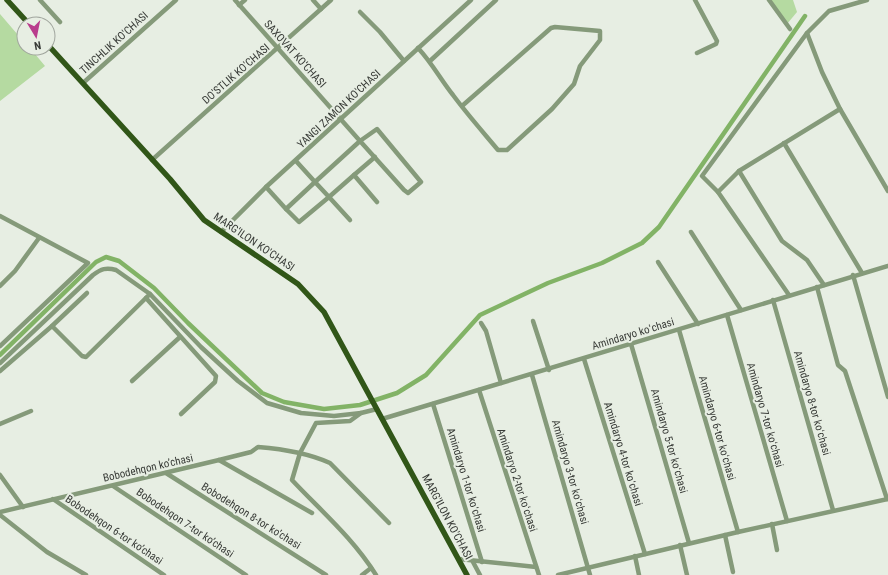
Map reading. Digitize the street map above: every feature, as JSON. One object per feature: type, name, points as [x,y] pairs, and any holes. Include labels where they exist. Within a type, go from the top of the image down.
[{"type":"main road","points":[[7,0],[22,16]]},
{"type":"main road","name":"MARG'ILON KO'CHASI","points":[[56,54],[204,220],[298,284],[324,312],[467,575]]},
{"type":"street","points":[[40,0],[60,22]]},
{"type":"street","name":"TINCHLIK KO'CHASI","points":[[83,83],[176,0]]},
{"type":"street","name":"SAXOVAT KO'CHASI","points":[[235,0],[360,141],[408,193],[421,182],[377,129],[360,141]]},
{"type":"street","points":[[239,5],[245,0]]},
{"type":"street","points":[[313,0],[321,9]]},
{"type":"street","name":"DO'STLIK KO'CHASI","points":[[152,160],[331,0]]},
{"type":"street","name":"YANGI ZAMON KO'CHASI","points":[[221,232],[266,187],[471,0]]},
{"type":"street","points":[[430,61],[496,0]]},
{"type":"street","points":[[695,0],[717,41],[716,44],[697,53]]},
{"type":"street","points":[[769,0],[790,29]]},
{"type":"street","points":[[789,295],[718,192],[702,176],[807,33],[829,12],[867,0]]},
{"type":"street","points":[[360,12],[380,32],[404,61]]},
{"type":"street","points":[[418,48],[430,61],[462,106],[498,150],[508,150],[552,109],[574,84],[580,66],[600,40],[600,32],[555,27],[551,28],[462,106]]},
{"type":"street","points":[[807,33],[822,72],[840,109],[888,191]]},
{"type":"street","points":[[718,192],[739,171],[840,109]]},
{"type":"street","points":[[286,209],[360,141]]},
{"type":"street","points":[[784,143],[862,272]]},
{"type":"street","points":[[266,187],[299,222],[375,157]]},
{"type":"street","points":[[296,161],[350,220]]},
{"type":"street","points":[[739,171],[782,241],[807,260],[824,285]]},
{"type":"street","points":[[354,175],[377,202]]},
{"type":"street","points":[[0,216],[88,263],[0,346]]},
{"type":"street","points":[[691,232],[740,310]]},
{"type":"street","points":[[0,286],[14,271],[39,238]]},
{"type":"street","points":[[658,262],[698,324]]},
{"type":"street","name":"Amindaryo koʻchasi","points":[[382,419],[549,370],[862,272],[888,266]]},
{"type":"street","points":[[0,363],[93,275],[101,269],[110,268],[116,270],[148,296],[238,381],[267,403],[301,413],[334,416],[361,413],[376,408]]},
{"type":"street","points":[[853,275],[888,397]]},
{"type":"street","points":[[558,575],[689,543],[888,499],[845,371],[838,365],[817,287]]},
{"type":"street","points":[[0,371],[52,326],[88,292]]},
{"type":"street","points":[[52,326],[82,356],[86,357],[148,296]]},
{"type":"street","points":[[148,296],[180,337],[217,379],[181,414]]},
{"type":"street","name":"Amindaryo 8-tor koʻchasi","points":[[773,300],[833,510]]},
{"type":"street","name":"Amindaryo 7-tor koʻchasi","points":[[727,315],[787,521]]},
{"type":"street","points":[[533,321],[549,370]]},
{"type":"street","points":[[481,323],[486,330],[501,384]]},
{"type":"street","name":"Amindaryo 6-tor koʻchasi","points":[[679,330],[738,532]]},
{"type":"street","points":[[132,381],[180,337]]},
{"type":"street","name":"Amindaryo 5-tor koʻchasi","points":[[630,344],[689,543]]},
{"type":"street","name":"Amindaryo 4-tor koʻchasi","points":[[584,359],[645,554]]},
{"type":"street","name":"Amindaryo 3-tor koʻchasi","points":[[532,374],[589,567],[590,575]]},
{"type":"street","name":"Amindaryo 2-tor koʻchasi","points":[[479,390],[539,575]]},
{"type":"street","name":"Amindaryo 1-tor koʻchasi","points":[[433,404],[482,562]]},
{"type":"street","points":[[0,424],[31,411]]},
{"type":"street","points":[[361,413],[350,421],[316,423],[300,453],[292,480],[330,518],[376,575]]},
{"type":"street","name":"Bobodehqon koʼchasi","points":[[0,514],[53,499],[113,486],[251,452],[258,447],[300,453],[330,463],[389,523]]},
{"type":"street","points":[[219,460],[312,513]]},
{"type":"street","name":"Bobodehqon 8-tor koʼchasi","points":[[165,473],[326,575]]},
{"type":"street","points":[[0,475],[23,507]]},
{"type":"street","name":"Bobodehqon 7-tor koʼchasi","points":[[113,486],[246,575]]},
{"type":"street","name":"Bobodehqon 6-tor koʼchasi","points":[[53,499],[164,575]]},
{"type":"street","name":"Bobodehqon koʼchasi","points":[[0,514],[47,552],[86,575]]},
{"type":"street","points":[[772,524],[777,550]]},
{"type":"street","points":[[725,535],[732,572]]},
{"type":"street","points":[[680,546],[687,575]]},
{"type":"street","points":[[635,556],[639,575]]},
{"type":"street","points":[[459,559],[473,562],[536,567]]},
{"type":"street","points":[[473,562],[480,575]]},
{"type":"street","points":[[362,575],[371,568]]},
{"type":"green space","points":[[770,0],[793,0],[797,12],[787,24]]},
{"type":"green space","points":[[0,14],[16,33],[16,56],[37,56],[45,66],[0,101]]},
{"type":"waterway","points":[[0,355],[96,262],[106,257],[119,261],[154,288],[188,323],[262,393],[284,402],[324,409],[360,405],[397,393],[426,375],[480,315],[548,283],[602,263],[642,243],[659,227],[805,16]]}]
